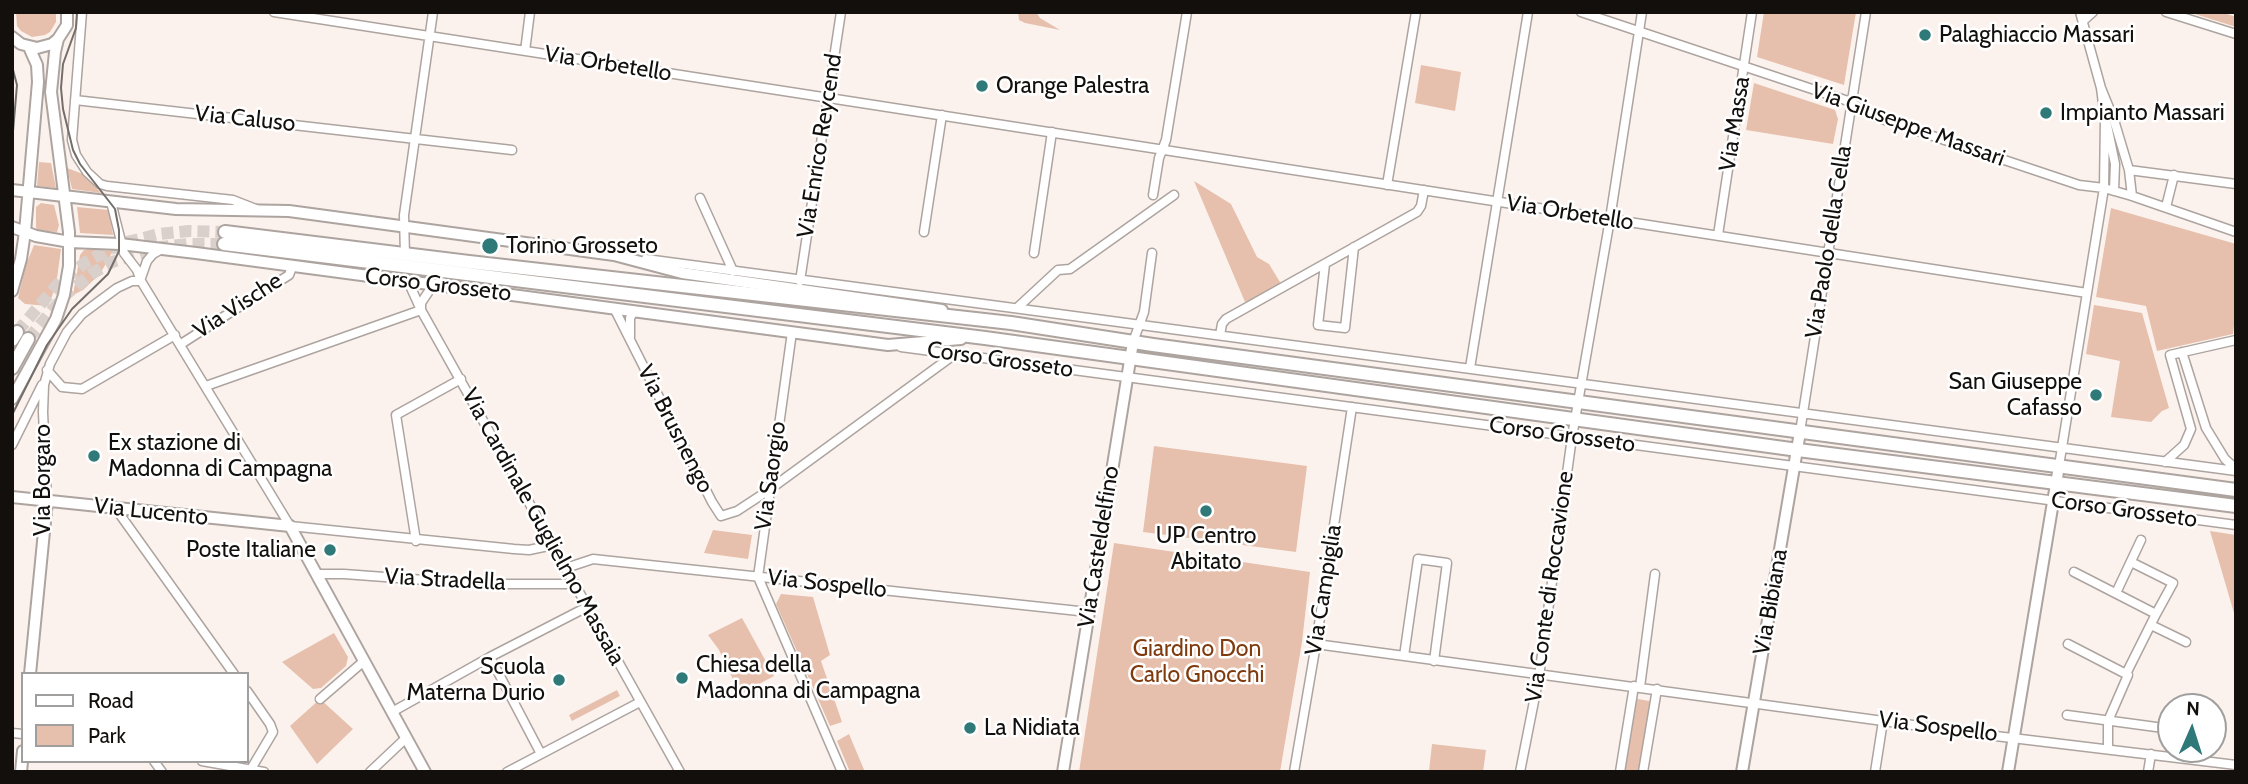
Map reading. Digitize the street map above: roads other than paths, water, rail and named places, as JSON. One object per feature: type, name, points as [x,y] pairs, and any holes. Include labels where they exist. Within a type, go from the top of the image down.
[{"type":"main road","points":[[12,399],[56,320],[67,280],[70,242],[51,92],[58,39],[67,25],[67,12]]},
{"type":"main road","points":[[12,37],[29,47],[45,47],[58,39]]},
{"type":"main road","points":[[12,291],[25,232],[38,74],[29,47]]},
{"type":"main road","points":[[12,190],[29,192]]},
{"type":"main road","name":"Corso Grosseto","points":[[29,192],[193,210],[257,209],[403,226],[614,255],[682,273],[973,314],[1007,323]]},
{"type":"main road","points":[[12,227],[25,232]]},
{"type":"main road","name":"Corso Grosseto","points":[[25,232],[70,242],[162,249],[888,345],[985,338]]},
{"type":"main road","points":[[225,238],[406,260]]},
{"type":"main road","name":"Corso Grosseto","points":[[406,260],[1007,323],[2236,490]]},
{"type":"main road","name":"Corso Grosseto","points":[[406,260],[1798,450],[2236,506]]},
{"type":"main road","points":[[12,368],[19,337]]},
{"type":"main road","name":"Via Casteldelfino","points":[[1063,772],[1133,342]]},
{"type":"main road","name":"Via Bibiana","points":[[1742,772],[1800,432]]},
{"type":"main road","points":[[2008,772],[2059,466]]},
{"type":"main road","name":"Via Lucento","points":[[12,497],[290,526]]},
{"type":"main road","name":"Via Borgaro","points":[[30,672],[47,501]]},
{"type":"main road","points":[[290,526],[425,772]]},
{"type":"street","points":[[75,100],[82,12]]},
{"type":"street","name":"Via Orbetello","points":[[274,12],[2087,293]]},
{"type":"street","name":"Via Cardinale Guglielmo Massaia","points":[[433,12],[403,226],[408,282],[421,310],[680,772]]},
{"type":"street","points":[[525,51],[530,12]]},
{"type":"street","name":"Via Enrico Reycend","points":[[800,281],[841,12]]},
{"type":"street","points":[[1153,195],[1166,140],[1187,12]]},
{"type":"street","points":[[1387,185],[1416,12]]},
{"type":"street","points":[[1470,368],[1528,12]]},
{"type":"street","name":"Via Giuseppe Massari","points":[[1581,12],[1851,102],[1873,116],[2079,185],[2133,195],[2236,232]]},
{"type":"street","name":"Via Conte di Roccavione","points":[[1520,772],[1539,676],[1572,437],[1642,12]]},
{"type":"street","name":"Via Massa","points":[[1718,235],[1752,12]]},
{"type":"street","name":"Via Paolo della Cella","points":[[1800,432],[1866,12]]},
{"type":"street","points":[[2093,12],[2081,17],[2101,88],[2129,170],[2133,195]]},
{"type":"street","points":[[2166,12],[2188,16],[2236,34]]},
{"type":"street","points":[[2101,88],[2114,156],[2114,191]]},
{"type":"street","name":"Via Caluso","points":[[75,100],[512,150]]},
{"type":"street","name":"Corso Grosseto","points":[[75,100],[72,140],[76,155],[100,184],[233,200],[257,209]]},
{"type":"street","points":[[924,232],[942,116]]},
{"type":"street","points":[[2059,466],[2104,188],[2105,119]]},
{"type":"street","points":[[1034,253],[1052,132]]},
{"type":"street","points":[[2129,170],[2236,184]]},
{"type":"street","points":[[2166,207],[2174,175]]},
{"type":"street","points":[[1220,335],[1224,321],[1419,210],[1424,190]]},
{"type":"street","points":[[1017,308],[1058,270],[1070,269],[1174,195]]},
{"type":"street","points":[[700,198],[733,271]]},
{"type":"street","points":[[111,202],[121,244],[141,281],[290,526],[514,550],[553,545]]},
{"type":"street","points":[[1325,264],[1318,325],[1345,328],[1354,247]]},
{"type":"street","points":[[141,281],[144,264],[162,249]]},
{"type":"street","name":"Via Casteldelfino","points":[[1133,342],[1140,324],[1152,253]]},
{"type":"street","name":"Corso Grosseto","points":[[614,255],[2236,470]]},
{"type":"street","name":"Via Vische","points":[[181,344],[289,275],[292,267]]},
{"type":"street","name":"Via Borgaro","points":[[47,501],[43,412],[46,374],[67,332],[82,314],[124,285],[141,281]]},
{"type":"street","points":[[206,386],[421,310],[421,303],[433,285]]},
{"type":"street","name":"Via Brusnengo","points":[[614,308],[721,516],[737,511],[769,490]]},
{"type":"street","name":"Via Brusnengo","points":[[630,340],[630,318],[634,311]]},
{"type":"street","name":"Via Saorgio","points":[[758,577],[792,332]]},
{"type":"street","points":[[12,445],[46,374],[62,387],[82,388],[175,335]]},
{"type":"street","points":[[2165,462],[2184,445],[2191,429],[2170,355],[2236,340]]},
{"type":"street","name":"Corso Grosseto","points":[[888,345],[2236,525]]},
{"type":"street","points":[[2182,352],[2206,428],[2225,459],[2236,470]]},
{"type":"street","points":[[769,490],[955,354]]},
{"type":"street","points":[[416,541],[396,415],[461,379]]},
{"type":"street","name":"Via Campiglia","points":[[1294,772],[1352,407]]},
{"type":"street","points":[[116,509],[233,672]]},
{"type":"street","points":[[2116,593],[2141,540]]},
{"type":"street","name":"Via Sospello","points":[[566,568],[593,559],[1088,612]]},
{"type":"street","points":[[1404,656],[1418,559],[1447,563],[1434,660]]},
{"type":"street","points":[[2126,674],[2174,583],[2131,562]]},
{"type":"street","points":[[2074,572],[2156,614]]},
{"type":"street","name":"Via Stradella","points":[[316,574],[480,584],[575,584]]},
{"type":"street","points":[[1620,772],[1655,574]]},
{"type":"street","points":[[758,577],[842,772]]},
{"type":"street","points":[[392,712],[587,607]]},
{"type":"street","points":[[2151,625],[2186,642]]},
{"type":"street","name":"Via Sospello","points":[[1316,644],[1539,676],[1637,686],[1883,721],[2236,765]]},
{"type":"street","points":[[2068,644],[2129,675],[2108,721],[2108,748]]},
{"type":"street","points":[[490,657],[541,754]]},
{"type":"street","points":[[320,699],[364,661]]},
{"type":"street","points":[[1643,772],[1657,689]]},
{"type":"street","points":[[248,692],[273,732],[251,769]]},
{"type":"street","points":[[507,772],[640,702]]},
{"type":"street","points":[[2067,715],[2157,727]]},
{"type":"street","points":[[1875,772],[1883,721]]},
{"type":"street","points":[[370,772],[406,738]]},
{"type":"street","points":[[2148,772],[2151,754]]},
{"type":"street","points":[[214,763],[264,772]]},
{"type":"tunnel","points":[[17,332],[56,286],[86,262],[123,243],[159,234],[225,232]]},
{"type":"tunnel","points":[[28,339],[65,295],[112,262],[161,247],[224,244]]},
{"type":"tram line","points":[[12,415],[47,345],[72,309],[108,274],[119,251],[115,209],[80,164],[73,150],[63,109],[63,64],[76,28],[77,12]]},
{"type":"tram line","points":[[12,66],[17,85],[12,143]]},
{"type":"place","name":"Palaghiaccio Massari","points":[[1925,35]]},
{"type":"place","name":"Orange Palestra","points":[[982,86]]},
{"type":"place","name":"Impianto Massari","points":[[2046,113]]},
{"type":"place","name":"Torino Grosseto","points":[[490,246]]},
{"type":"place","name":"San Giuseppe Cafasso","points":[[2096,395]]},
{"type":"place","name":"Ex stazione di Madonna di Campagna","points":[[94,456]]},
{"type":"place","name":"UP Centro Abitato","points":[[1206,511]]},
{"type":"place","name":"Poste Italiane","points":[[330,550]]},
{"type":"place","name":"Chiesa della Madonna di Campagna","points":[[682,678]]},
{"type":"place","name":"Scuola Materna Durio","points":[[559,680]]},
{"type":"place","name":"La Nidiata","points":[[970,728]]},
{"type":"park label","name":"Giardino Don Carlo Gnocchi","points":[[1197,662]]}]
